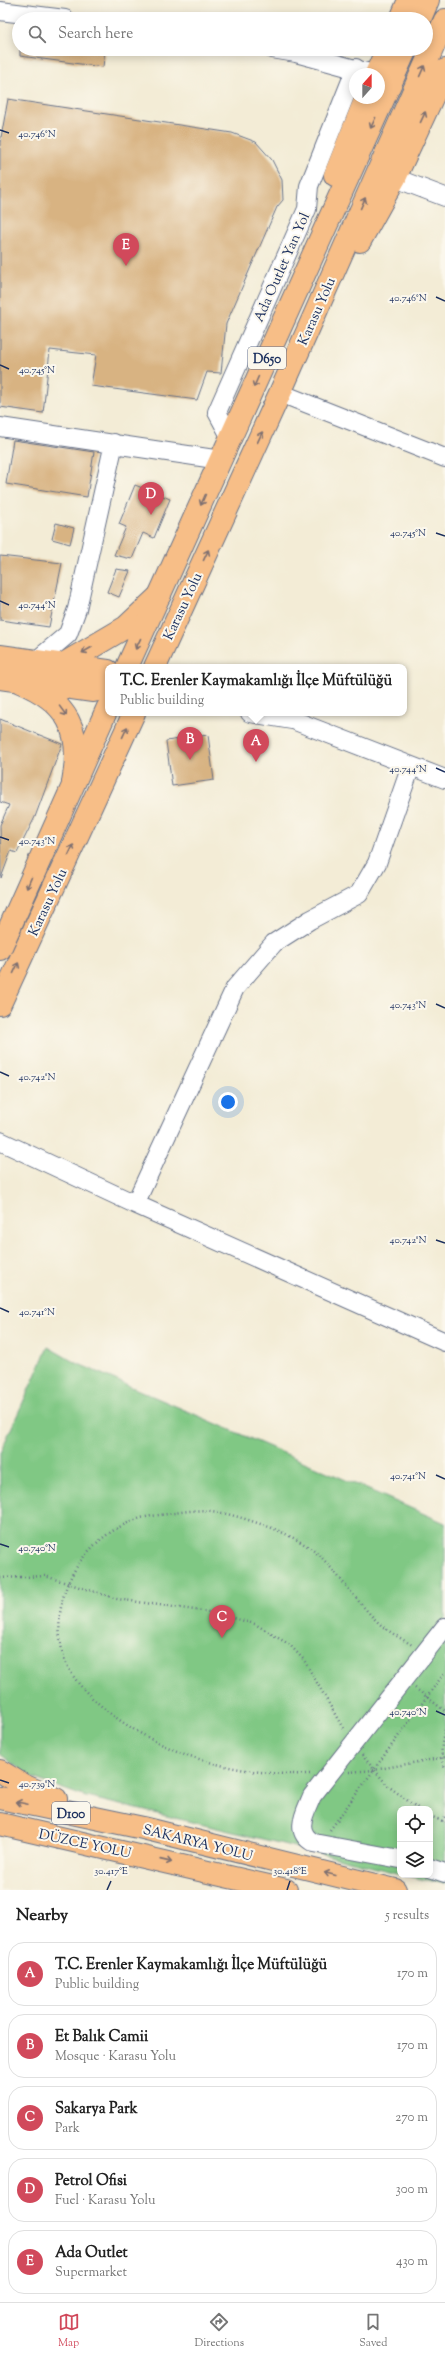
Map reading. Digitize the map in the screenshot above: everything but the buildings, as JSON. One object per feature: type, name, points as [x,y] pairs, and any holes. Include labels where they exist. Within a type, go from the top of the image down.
[{"type":"main road","points":[[404,12],[410,0]]},
{"type":"main road","points":[[423,12],[428,0]]},
{"type":"main road","name":"Karasu Yolu","points":[[433,47],[445,20]]},
{"type":"main road","points":[[371,68],[382,56]]},
{"type":"main road","name":"Karasu Yolu","points":[[128,664],[162,593],[403,56]]},
{"type":"main road","name":"Karasu Yolu","points":[[156,664],[280,393],[429,56]]},
{"type":"main road","points":[[293,361],[395,178],[445,70]]},
{"type":"main road","points":[[267,358],[348,138],[363,104]]},
{"type":"main road","points":[[60,666],[126,627],[162,593]]},
{"type":"main road","points":[[0,656],[60,666],[105,671]]},
{"type":"main road","points":[[10,680],[93,690],[105,688]]},
{"type":"main road","points":[[10,680],[36,689],[57,704],[71,724],[75,747],[74,775],[71,792]]},
{"type":"main road","name":"Karasu Yolu","points":[[0,949],[105,714]]},
{"type":"main road","name":"Karasu Yolu","points":[[0,1004],[133,716]]},
{"type":"main road","points":[[0,1771],[42,1794],[142,1828]]},
{"type":"main road","name":"SAKARYA YOLU","points":[[0,1798],[142,1828],[395,1890]]},
{"type":"main road","name":"DÜZCE YOLU","points":[[0,1824],[128,1852],[286,1890]]},
{"type":"main road","points":[[0,1834],[128,1852]]},
{"type":"street","points":[[0,11],[12,12]]},
{"type":"street","points":[[307,56],[353,68]]},
{"type":"street","name":"Ada Outlet Yan Yol","points":[[231,438],[217,412],[307,209],[310,186],[352,104]]},
{"type":"street","points":[[395,178],[445,197]]},
{"type":"street","points":[[280,393],[445,458]]},
{"type":"street","points":[[0,427],[221,460]]},
{"type":"street","points":[[36,661],[68,634],[71,628],[77,610],[114,443]]},
{"type":"street","points":[[286,716],[445,779]]},
{"type":"street","points":[[135,1204],[235,988],[274,943],[310,920],[359,894],[377,863],[411,766]]},
{"type":"street","points":[[0,1141],[135,1204],[445,1342]]},
{"type":"street","points":[[397,1859],[331,1848],[306,1839],[302,1833],[305,1815],[312,1796],[445,1627]]},
{"type":"street","points":[[433,1869],[445,1873]]},
{"type":"path","points":[[425,1652],[383,1627],[321,1557],[274,1529],[240,1517],[210,1510],[141,1518],[115,1530],[95,1544],[77,1563],[67,1584],[60,1622],[62,1650],[72,1675],[91,1698],[128,1726],[180,1753],[213,1764],[250,1772],[289,1775],[330,1774],[374,1770],[443,1757]]},
{"type":"path","points":[[0,1578],[45,1576],[117,1599],[237,1617],[271,1632],[290,1645],[304,1660],[353,1744],[374,1770],[388,1786],[415,1806]]},
{"type":"path","points":[[327,1834],[445,1672]]},
{"type":"path","points":[[404,1680],[445,1711]]},
{"type":"path","points":[[445,1730],[441,1741],[445,1768]]},
{"type":"path","points":[[433,1817],[443,1822],[445,1817]]},
{"type":"green space","points":[[48,1347],[74,1362],[445,1523],[445,1884],[416,1878],[433,1878],[433,1806],[397,1806],[397,1873],[83,1796],[30,1777],[0,1754],[0,1453]]},
{"type":"place","name":"Ada Outlet","points":[[126,266]]},
{"type":"place","name":"Petrol Ofisi","points":[[151,515]]},
{"type":"place","name":"Et Balık Camii","points":[[190,760]]},
{"type":"place","name":"T.C. Erenler Kaymakamlığı İlçe Müftülüğü","points":[[256,762]]},
{"type":"place","name":"Sakarya Park","points":[[222,1638]]}]
